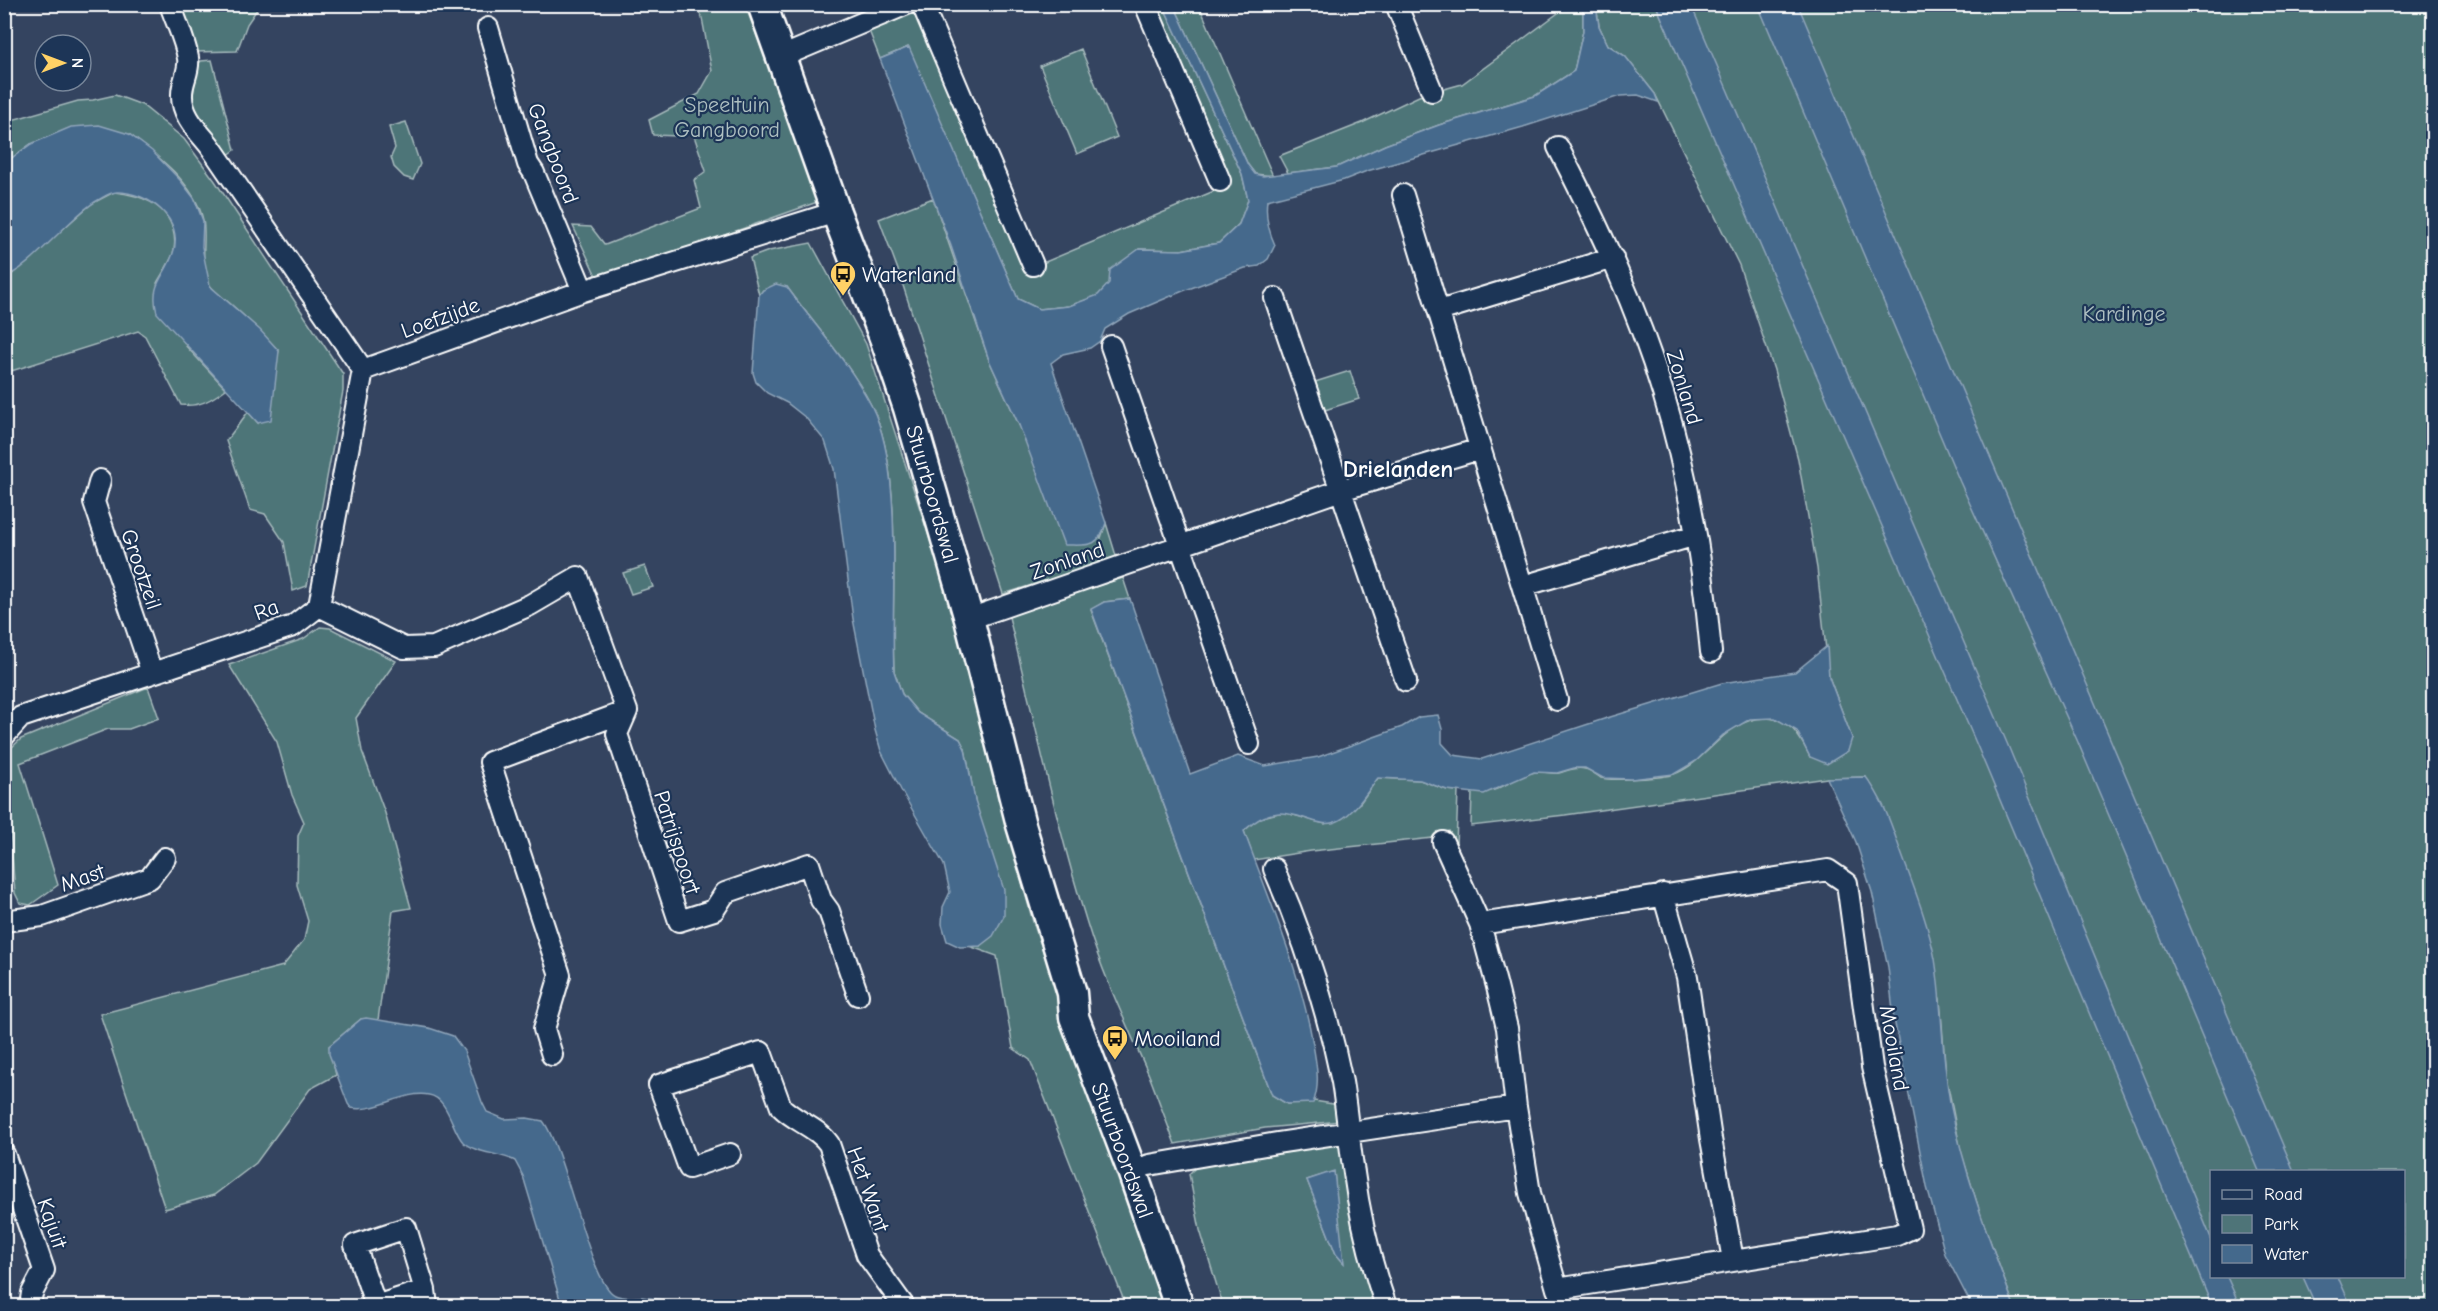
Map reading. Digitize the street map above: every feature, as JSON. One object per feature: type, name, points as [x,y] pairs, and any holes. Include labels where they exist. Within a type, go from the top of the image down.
[{"type":"street","points":[[170,4],[188,58],[188,75],[182,94],[183,108],[187,117],[210,146],[363,370],[320,606],[404,648],[434,647],[530,605],[578,577],[627,711],[490,762],[560,975],[544,1029],[552,1054]]},
{"type":"street","name":"Stuurboordswal","points":[[762,4],[908,408],[969,619],[1021,825],[1072,993],[1083,1009],[1140,1168],[1179,1306]]},
{"type":"street","points":[[782,57],[907,4]]},
{"type":"street","points":[[922,4],[1034,265]]},
{"type":"street","points":[[1145,4],[1220,181]]},
{"type":"street","points":[[1396,4],[1432,91]]},
{"type":"street","name":"Gangboord","points":[[488,28],[528,164],[534,173],[583,291]]},
{"type":"street","name":"Zonland","points":[[1558,147],[1612,258],[1639,321],[1663,393],[1684,468],[1712,652]]},
{"type":"street","points":[[1402,195],[1557,700]]},
{"type":"street","name":"Loefzijde","points":[[363,370],[583,291],[836,212]]},
{"type":"street","points":[[1439,311],[1612,258]]},
{"type":"street","points":[[1275,298],[1406,681]]},
{"type":"street","points":[[1111,346],[1248,744]]},
{"type":"street","name":"Zonland","points":[[969,619],[1341,490],[1480,448]]},
{"type":"street","name":"Grootzeil","points":[[100,480],[94,502],[152,673]]},
{"type":"street","points":[[1523,586],[1696,535]]},
{"type":"street","name":"Ra","points":[[4,736],[21,717],[292,626],[320,606]]},
{"type":"street","name":"Patrijspoort","points":[[627,711],[617,734],[679,921],[714,910],[725,893],[809,864],[821,900],[829,911],[858,995]]},
{"type":"street","name":"Mooiland","points":[[1443,842],[1480,924],[1507,1028],[1516,1107],[1530,1193],[1561,1298],[1733,1260],[1897,1235],[1910,1229],[1872,1067],[1847,884],[1828,870],[1480,924]]},
{"type":"street","name":"Mast","points":[[4,921],[42,916],[150,878],[165,858]]},
{"type":"street","points":[[1275,869],[1307,950],[1320,992],[1340,1073],[1360,1213],[1369,1252],[1386,1306]]},
{"type":"street","points":[[1663,894],[1687,977],[1733,1260]]},
{"type":"street","name":"Het Want","points":[[730,1154],[689,1168],[659,1085],[761,1052],[782,1107],[788,1114],[823,1136],[829,1144],[867,1255],[904,1306]]},
{"type":"street","points":[[1188,1306],[1140,1168],[1349,1132],[1516,1107]]},
{"type":"street","name":"Kajuit","points":[[4,1154],[44,1270],[32,1293],[30,1306]]},
{"type":"green space","points":[[177,5],[260,5],[247,24],[237,51],[193,52]]},
{"type":"green space","name":"Speeltuin Gangboord","points":[[695,5],[745,5],[820,201],[598,280],[573,226],[591,227],[605,245],[701,208],[694,180],[706,171],[692,130],[678,136],[653,135],[649,120],[699,94],[712,71],[702,18]]},
{"type":"green space","points":[[1155,5],[1163,5],[1242,174],[1248,200],[1239,224],[1219,243],[1181,250],[1139,249],[1098,296],[1069,306],[1039,309],[1018,299],[908,47],[880,59],[868,28],[917,8],[1031,268],[1226,186]]},
{"type":"green space","points":[[1174,5],[1199,5],[1273,176],[1255,174],[1248,165]]},
{"type":"green space","points":[[1569,5],[1583,5],[1583,31],[1574,71],[1535,96],[1439,125],[1385,145],[1337,167],[1288,173],[1279,156],[1362,123],[1419,96],[1462,84]]},
{"type":"green space","name":"Kardinge","points":[[1596,5],[1656,5],[1719,148],[1668,5],[2433,5],[2433,1306],[2014,1306],[1982,1219],[1961,1152],[1946,1076],[1940,999],[1866,777],[1827,778],[1471,826],[1472,792],[1491,791],[1528,774],[1559,773],[1578,768],[1591,771],[1607,779],[1649,778],[1674,774],[1697,760],[1738,725],[1751,720],[1765,718],[1782,721],[1794,730],[1810,757],[1852,738],[1829,677],[1817,568],[1798,459],[1774,370],[1739,265],[1655,94],[1625,56],[1608,45],[1599,26]]},
{"type":"green space","points":[[1081,49],[1117,137],[1077,154],[1040,66]]},
{"type":"green space","points":[[212,60],[235,150],[228,155],[196,114],[192,101],[198,64],[201,61]]},
{"type":"green space","points":[[115,95],[142,105],[184,139],[215,181],[343,374],[343,391],[307,586],[293,591],[284,542],[265,514],[250,510],[226,441],[248,412],[258,423],[279,351],[209,284],[204,268],[203,220],[192,194],[174,171],[129,134],[31,144],[5,163],[5,122],[78,101]]},
{"type":"green space","points":[[406,122],[420,164],[413,180],[404,177],[394,167],[391,157],[395,148],[389,127]]},
{"type":"green space","points":[[114,192],[133,195],[151,202],[170,221],[174,236],[174,251],[157,283],[186,346],[226,389],[205,402],[181,405],[145,336],[138,331],[5,373],[5,276],[11,275],[91,204]]},
{"type":"green space","points":[[933,198],[989,360],[1019,425],[1101,538],[1106,523],[1117,559],[1003,594],[898,270],[879,219]]},
{"type":"green space","points":[[811,243],[866,344],[953,610],[976,695],[993,775],[1033,922],[1166,1306],[1126,1306],[1030,1060],[1013,1048],[997,956],[969,946],[980,946],[975,800],[965,749],[960,739],[918,713],[902,694],[894,671],[894,534],[888,464],[882,432],[871,405],[853,374],[787,287],[763,290],[759,295],[750,258],[769,251]]},
{"type":"green space","points":[[1350,371],[1359,399],[1325,410],[1315,382]]},
{"type":"green space","points":[[645,566],[653,587],[631,594],[623,573]]},
{"type":"green space","points":[[1123,578],[1130,599],[1104,602],[1091,610],[1272,1095],[1287,1104],[1314,1101],[1339,1105],[1341,1121],[1265,1128],[1175,1144],[1149,1075],[1108,981],[1093,943],[1065,846],[1008,613]]},
{"type":"green space","points":[[320,627],[330,628],[396,661],[356,718],[362,751],[385,813],[411,908],[393,911],[378,1020],[361,1019],[329,1046],[336,1075],[310,1089],[256,1163],[214,1195],[165,1209],[100,1014],[283,966],[304,940],[308,921],[297,885],[298,836],[304,822],[292,795],[277,742],[229,665],[303,639]]},
{"type":"green space","points":[[148,687],[159,718],[129,729],[108,729],[20,763],[58,885],[30,905],[20,903],[15,893],[8,804],[11,748],[21,739]]},
{"type":"green space","points":[[1378,778],[1420,780],[1447,790],[1458,791],[1456,846],[1449,831],[1433,838],[1311,851],[1254,860],[1244,831],[1258,818],[1283,812],[1325,824],[1360,803]]},
{"type":"green space","points":[[1344,1143],[1377,1306],[1223,1306],[1200,1230],[1189,1174],[1196,1167]],"holes":[[[1334,1172],[1343,1262],[1336,1254],[1307,1180]]]},
{"type":"water","points":[[1163,5],[1174,5],[1248,165],[1255,174],[1263,176],[1337,167],[1385,145],[1439,125],[1535,96],[1574,71],[1583,31],[1583,5],[1596,5],[1599,26],[1608,45],[1625,56],[1655,94],[1658,102],[1638,95],[1620,96],[1523,127],[1367,171],[1344,180],[1267,200],[1266,212],[1275,245],[1268,259],[1259,266],[1245,268],[1129,314],[1105,329],[1100,341],[1090,348],[1063,354],[1051,363],[1106,523],[1099,537],[1091,544],[1064,545],[1019,425],[989,360],[951,246],[880,59],[909,47],[1018,299],[1039,309],[1069,306],[1098,295],[1109,283],[1110,270],[1139,249],[1181,250],[1219,243],[1239,224],[1248,200],[1242,174]]},
{"type":"water","points":[[1656,5],[1691,5],[2007,743],[2210,1236],[2210,1278],[2227,1278],[2240,1306],[2212,1306],[1976,743]]},
{"type":"water","points":[[1758,5],[1798,5],[2294,1170],[2259,1170],[2077,740],[1960,482]]},
{"type":"water","points":[[99,125],[129,134],[152,151],[194,198],[203,221],[202,247],[210,286],[260,330],[279,351],[271,420],[258,423],[157,313],[156,287],[170,262],[175,241],[174,229],[169,219],[152,202],[129,193],[108,194],[76,217],[25,265],[5,276],[5,163],[31,144],[71,127]]},
{"type":"water","points":[[776,284],[787,287],[842,359],[871,405],[882,433],[888,464],[894,535],[894,671],[902,694],[918,713],[960,739],[965,749],[975,800],[1004,890],[1004,916],[993,936],[980,946],[960,947],[947,941],[942,924],[943,907],[950,892],[944,865],[881,751],[853,619],[834,469],[825,441],[806,418],[787,403],[767,393],[756,382],[753,373],[759,295],[763,290]]},
{"type":"water","points":[[1130,599],[1190,774],[1238,756],[1265,766],[1318,757],[1402,727],[1419,717],[1438,715],[1442,729],[1442,743],[1453,755],[1482,759],[1722,683],[1795,672],[1827,646],[1829,677],[1852,738],[1848,751],[1827,764],[1810,757],[1797,731],[1775,718],[1750,719],[1723,735],[1696,761],[1674,774],[1631,779],[1603,778],[1585,768],[1574,768],[1557,773],[1534,772],[1484,794],[1447,790],[1420,780],[1378,778],[1356,806],[1340,820],[1319,823],[1285,813],[1259,819],[1244,831],[1274,910],[1300,989],[1316,1066],[1317,1088],[1313,1103],[1287,1104],[1272,1095],[1091,609],[1104,602]]},
{"type":"water","points":[[1866,777],[1887,814],[1929,932],[1938,977],[1951,1107],[1963,1158],[2014,1306],[1972,1306],[1945,1254],[1927,1187],[1894,1019],[1888,967],[1872,892],[1856,842],[1827,778]]},
{"type":"water","points":[[361,1019],[429,1028],[453,1036],[464,1051],[487,1112],[504,1119],[527,1118],[543,1121],[560,1158],[596,1267],[606,1286],[615,1295],[697,1306],[562,1306],[523,1176],[515,1161],[468,1146],[463,1142],[445,1108],[435,1097],[419,1094],[361,1109],[351,1108],[348,1104],[329,1054],[329,1046]]},
{"type":"water","points":[[1334,1171],[1344,1263],[1336,1254],[1307,1180]]},
{"type":"water","points":[[2303,1278],[2338,1278],[2351,1306],[2316,1306]]},
{"type":"place","name":"Waterland","points":[[843,297]]},
{"type":"place","name":"Mooiland","points":[[1115,1061]]},
{"type":"district","name":"Drielanden","points":[[1398,469]]}]
